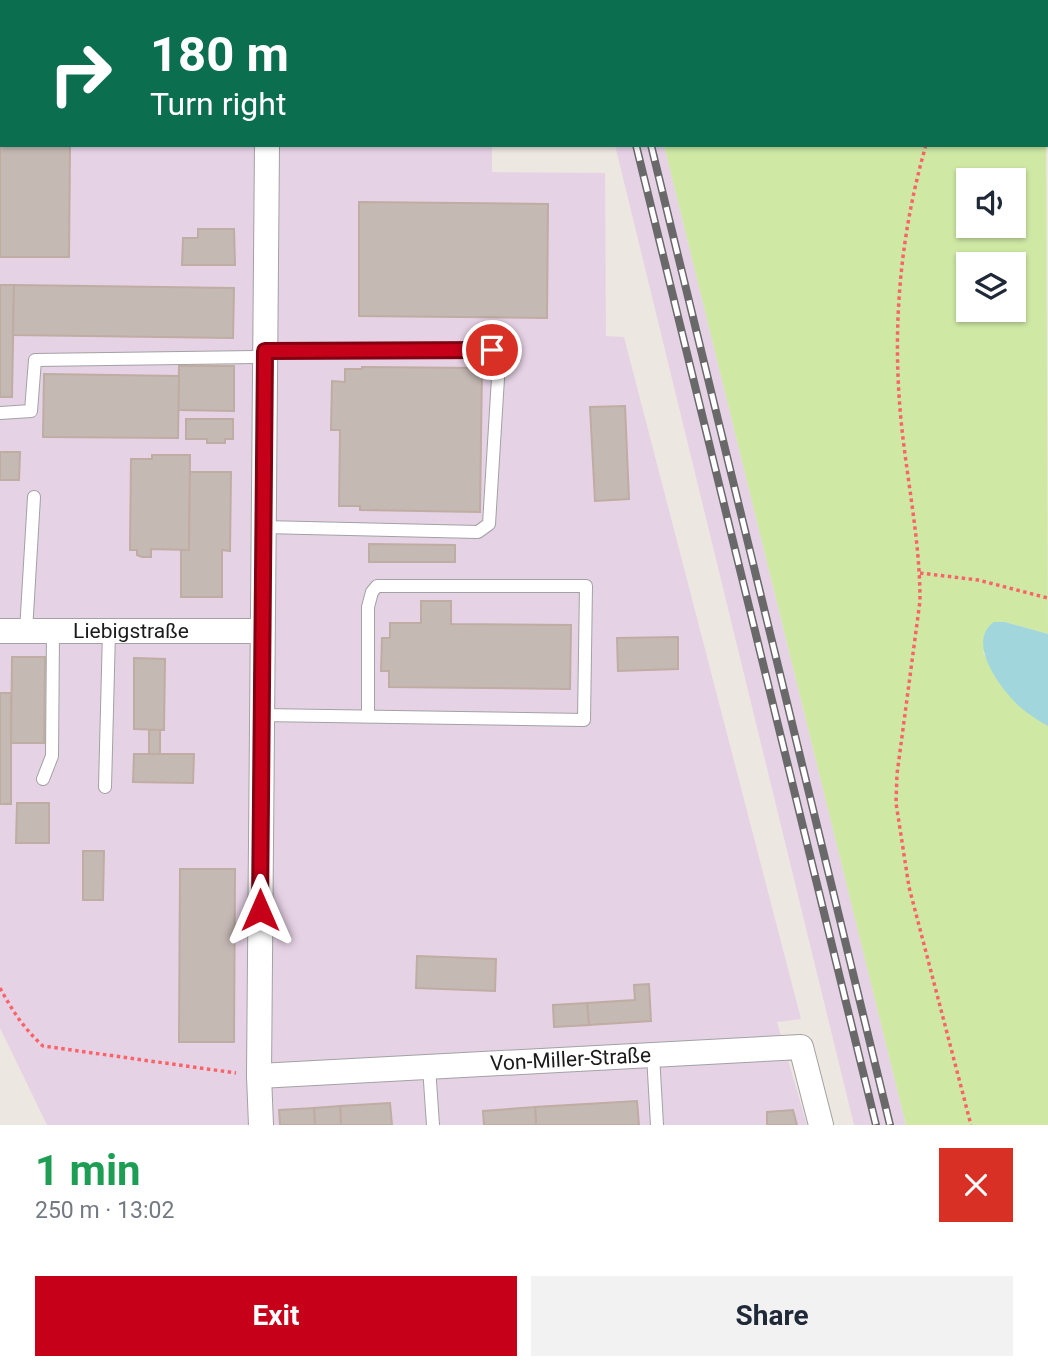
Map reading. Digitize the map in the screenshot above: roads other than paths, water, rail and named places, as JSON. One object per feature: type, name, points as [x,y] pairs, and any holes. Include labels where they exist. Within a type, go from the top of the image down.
[{"type":"street","points":[[261,1125],[261,715],[267,147]]},
{"type":"street","name":"Liebigstraße","points":[[0,631],[262,631]]},
{"type":"street","name":"Von-Miller-Straße","points":[[259,1076],[801,1047],[821,1125]]},
{"type":"lane","points":[[0,413],[31,411],[35,360],[492,350],[499,362],[489,524],[478,532],[263,527]]},
{"type":"lane","points":[[26,631],[34,497]]},
{"type":"lane","points":[[261,715],[368,717],[584,720],[586,586],[377,586],[372,592],[368,607],[368,717]]},
{"type":"lane","points":[[43,779],[52,756],[53,632]]},
{"type":"lane","points":[[105,787],[110,632]]},
{"type":"lane","points":[[653,1055],[657,1125]]},
{"type":"lane","points":[[429,1067],[433,1125]]},
{"type":"water","points":[[994,622],[1005,622],[1048,634],[1048,726],[1012,699],[989,666],[983,641],[986,631]]},
{"type":"railway","points":[[636,147],[876,1125]]},
{"type":"railway","points":[[651,147],[890,1125]]}]
